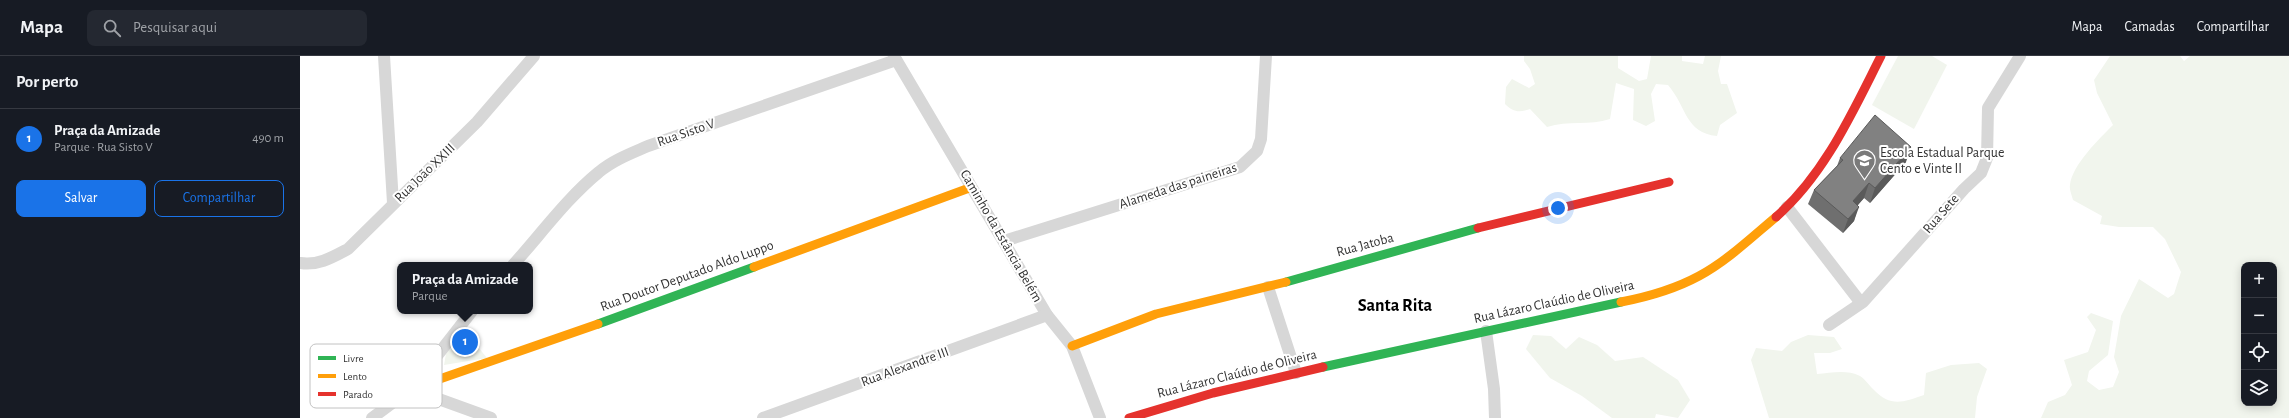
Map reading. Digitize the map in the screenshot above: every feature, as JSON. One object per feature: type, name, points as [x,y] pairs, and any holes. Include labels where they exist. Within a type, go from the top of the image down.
[{"type":"street","points":[[384,56],[393,203]]},
{"type":"street","name":"Rua João XXIII","points":[[300,263],[309,265],[328,260],[348,249],[393,203],[477,122],[534,56]]},
{"type":"street","name":"Alameda das paineiras","points":[[1004,242],[1240,167],[1256,151],[1261,140],[1266,56]]},
{"type":"street","name":"Rua Lázaro Claúdio de Oliveira","points":[[1129,418],[1212,393],[1296,373],[1646,297],[1699,276],[1724,260],[1787,207],[1806,186],[1839,139],[1881,56]]},
{"type":"street","name":"Rua Sete","points":[[1829,326],[1861,303],[1964,189],[1981,173],[1987,158],[1988,108],[2020,56]]},
{"type":"street","name":"Caminho da Estância Belém","points":[[895,58],[1047,315],[1072,346],[1100,418]]},
{"type":"street","name":"Rua Sisto V","points":[[516,262],[570,201],[600,172],[620,159],[656,143],[895,58]]},
{"type":"street","name":"Rua Jatoba","points":[[1072,346],[1156,314],[1268,287],[1479,228],[1669,182]]},
{"type":"street","name":"Rua Doutor Deputado Aldo Luppo","points":[[442,378],[517,353],[972,187]]},
{"type":"street","points":[[1787,207],[1861,303]]},
{"type":"street","points":[[1268,287],[1296,373]]},
{"type":"street","points":[[442,349],[470,314]]},
{"type":"street","name":"Rua Alexandre III","points":[[763,418],[1047,315]]},
{"type":"street","points":[[1486,331],[1494,389],[1495,418]]},
{"type":"street","points":[[442,400],[491,418]]},
{"type":"street","points":[[372,418],[385,408]]},
{"type":"shaded area","points":[[1524,56],[1618,56],[1618,68],[1639,81],[1647,79],[1651,56],[1682,56],[1682,61],[1703,64],[1705,56],[1721,56],[1718,71],[1721,84],[1727,84],[1737,113],[1720,125],[1717,136],[1706,134],[1692,124],[1668,85],[1656,84],[1651,94],[1655,121],[1646,126],[1633,120],[1634,89],[1616,83],[1610,119],[1547,127],[1530,109],[1516,111],[1505,104],[1506,87],[1512,79],[1529,88],[1535,84],[1530,69],[1524,61]]},
{"type":"shaded area","points":[[1898,56],[1932,56],[1947,65],[1914,129],[1872,105]]},
{"type":"shaded area","points":[[2110,56],[2180,56],[2184,61],[2190,56],[2289,56],[2289,418],[2041,418],[2048,402],[2065,395],[2072,385],[2064,360],[2088,352],[2096,330],[2087,317],[2091,313],[2113,321],[2108,355],[2089,371],[2087,381],[2099,390],[2113,387],[2119,372],[2114,357],[2121,316],[2139,279],[2168,298],[2174,294],[2181,272],[2165,239],[2153,227],[2119,227],[2100,224],[2102,216],[2073,200],[2070,187],[2072,177],[2076,169],[2087,152],[2113,125],[2097,93],[2094,80]]},
{"type":"shaded area","points":[[464,330],[487,358],[444,365],[446,354]]},
{"type":"shaded area","points":[[1533,335],[1551,336],[1566,349],[1579,337],[1597,345],[1615,361],[1643,357],[1678,380],[1690,400],[1678,418],[1656,414],[1655,418],[1612,418],[1582,396],[1550,378],[1526,349]]},
{"type":"shaded area","points":[[1808,335],[1834,337],[1842,349],[1830,353],[1814,353],[1817,374],[1838,372],[1855,374],[1864,379],[1879,395],[1897,402],[1910,400],[1924,395],[1926,373],[1951,365],[1979,363],[1987,369],[1977,397],[1975,418],[1769,418],[1751,360],[1756,348],[1782,351],[1791,342]]},
{"type":"building","name":"Escola Estadual Parque Cento e Vinte II","points":[[1875,115],[1911,147],[1875,188],[1869,183],[1853,201],[1859,207],[1848,219],[1814,190],[1843,160],[1840,158]]},
{"type":"traffic: fast","points":[[1286,282],[1478,228]]},
{"type":"traffic: fast","points":[[598,324],[754,267]]},
{"type":"traffic: fast","points":[[1323,367],[1621,302]]},
{"type":"traffic: slow","points":[[754,267],[972,187]]},
{"type":"traffic: slow","points":[[1621,302],[1661,292],[1699,276],[1729,256],[1776,217]]},
{"type":"traffic: slow","points":[[1072,346],[1156,314],[1286,282]]},
{"type":"traffic: slow","points":[[442,378],[598,324]]},
{"type":"traffic: jam","points":[[1776,217],[1809,182],[1823,162],[1848,121],[1881,56]]},
{"type":"traffic: jam","points":[[1478,228],[1669,182]]},
{"type":"traffic: jam","points":[[1129,418],[1213,393],[1323,367]]},
{"type":"place","name":"Escola Estadual Parque Cento e Vinte II","points":[[1864,180]]},
{"type":"place","name":"Praça da Amizade","points":[[465,342]]},
{"type":"district","name":"Santa Rita","points":[[1395,306]]}]
